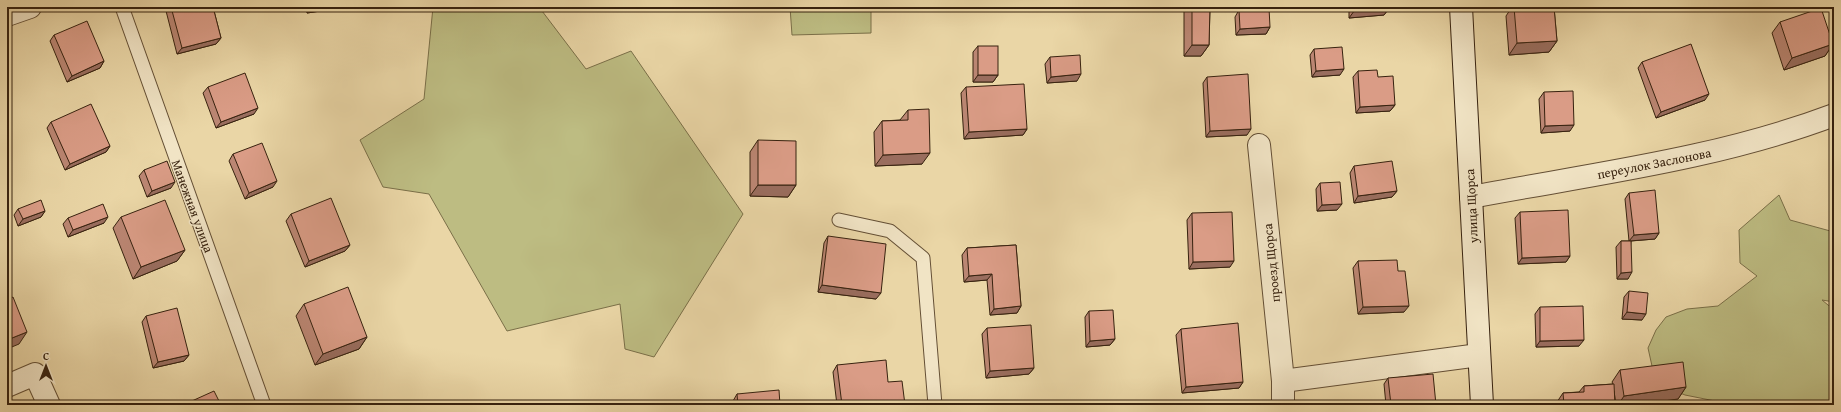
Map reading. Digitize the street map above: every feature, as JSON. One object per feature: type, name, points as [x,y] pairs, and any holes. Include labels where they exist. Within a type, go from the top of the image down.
[{"type":"street","points":[[7,15],[30,7]]},
{"type":"street","name":"улица Щорса","points":[[1461,7],[1482,405]]},
{"type":"street","name":"переулок Заслонова","points":[[1471,197],[1701,155],[1792,131],[1834,115]]},
{"type":"street","name":"проезд Щорса","points":[[1259,145],[1283,381],[1283,405]]},
{"type":"street","points":[[1283,381],[1479,355]]},
{"type":"street","points":[[7,386],[35,374],[49,405]]},
{"type":"lane","name":"Манежная улица","points":[[122,7],[264,405]]},
{"type":"lane","points":[[839,220],[890,231],[923,258],[935,405]]},
{"type":"shaded area","points":[[433,7],[539,7],[586,69],[631,51],[743,214],[654,357],[625,349],[620,304],[507,331],[429,194],[383,187],[360,140],[424,99]]},
{"type":"shaded area","points":[[790,7],[871,7],[871,33],[792,35]]},
{"type":"shaded area","points":[[1779,195],[1790,220],[1834,232],[1834,302],[1822,300],[1834,310],[1834,405],[1720,405],[1715,401],[1685,395],[1666,387],[1652,366],[1648,348],[1656,330],[1666,317],[1687,309],[1718,306],[1757,276],[1740,263],[1739,230]]},
{"type":"building","points":[[171,7],[213,7],[221,38],[182,48]]},
{"type":"building","points":[[1192,7],[1210,7],[1209,45],[1192,45]]},
{"type":"building","points":[[1514,7],[1554,7],[1557,41],[1517,43]]},
{"type":"building","points":[[1269,8],[1270,27],[1240,29],[1239,10]]},
{"type":"building","points":[[1821,8],[1833,44],[1792,58],[1780,22]]},
{"type":"building","points":[[87,21],[104,61],[72,76],[54,35]]},
{"type":"building","points":[[1691,44],[1709,94],[1661,112],[1642,62]]},
{"type":"building","points":[[978,46],[998,46],[998,75],[978,75]]},
{"type":"building","points":[[1342,47],[1344,69],[1316,71],[1314,49]]},
{"type":"building","points":[[1080,55],[1081,74],[1051,77],[1050,57]]},
{"type":"building","points":[[1377,70],[1378,77],[1393,76],[1395,105],[1360,107],[1358,71]]},
{"type":"building","points":[[245,73],[258,108],[221,122],[208,87]]},
{"type":"building","points":[[1248,74],[1251,129],[1210,131],[1207,77]]},
{"type":"building","points":[[1024,84],[1027,129],[969,132],[966,87]]},
{"type":"building","points":[[1573,91],[1574,125],[1545,126],[1544,92]]},
{"type":"building","points":[[91,104],[110,146],[70,164],[51,122]]},
{"type":"building","points":[[929,109],[930,153],[883,155],[882,121],[908,120],[908,110]]},
{"type":"building","points":[[758,140],[796,141],[796,185],[758,185]]},
{"type":"building","points":[[262,143],[277,181],[249,193],[233,154]]},
{"type":"building","points":[[167,161],[175,182],[152,191],[144,170]]},
{"type":"building","points":[[1392,161],[1397,191],[1358,196],[1354,166]]},
{"type":"building","points":[[1340,182],[1342,204],[1322,205],[1320,183]]},
{"type":"building","points":[[1655,190],[1659,233],[1634,235],[1629,193]]},
{"type":"building","points":[[331,198],[350,245],[309,261],[291,214]]},
{"type":"building","points":[[41,200],[45,211],[23,219],[18,209]]},
{"type":"building","points":[[165,200],[185,250],[141,267],[121,217]]},
{"type":"building","points":[[103,204],[108,217],[73,230],[68,218]]},
{"type":"building","points":[[1568,210],[1570,256],[1522,258],[1520,212]]},
{"type":"building","points":[[1232,212],[1234,261],[1193,262],[1192,213]]},
{"type":"building","points":[[828,236],[886,244],[881,293],[822,285]]},
{"type":"building","points":[[1621,241],[1631,241],[1632,272],[1621,273]]},
{"type":"building","points":[[1016,245],[1021,306],[994,309],[992,274],[969,276],[967,248]]},
{"type":"building","points":[[1397,260],[1398,271],[1405,271],[1409,306],[1363,307],[1358,261]]},
{"type":"building","points":[[348,287],[367,337],[323,354],[304,304]]},
{"type":"building","points":[[1629,291],[1648,293],[1646,314],[1627,312]]},
{"type":"building","points":[[13,297],[27,332],[7,340],[7,300]]},
{"type":"building","points":[[1583,306],[1584,340],[1540,341],[1540,307]]},
{"type":"building","points":[[177,308],[189,355],[158,362],[146,316]]},
{"type":"building","points":[[1113,310],[1115,339],[1090,341],[1089,311]]},
{"type":"building","points":[[1238,323],[1243,382],[1186,387],[1181,329]]},
{"type":"building","points":[[1031,325],[1034,368],[990,371],[987,328]]},
{"type":"building","points":[[886,360],[888,382],[902,381],[905,405],[842,405],[837,365]]},
{"type":"building","points":[[1683,362],[1686,387],[1624,396],[1620,370]]},
{"type":"building","points":[[1433,374],[1436,405],[1391,405],[1388,378]]},
{"type":"building","points":[[1614,384],[1615,405],[1564,405],[1563,393],[1584,392],[1584,386]]},
{"type":"building","points":[[779,390],[780,405],[738,405],[737,394]]},
{"type":"building","points":[[214,391],[221,405],[183,405]]}]
